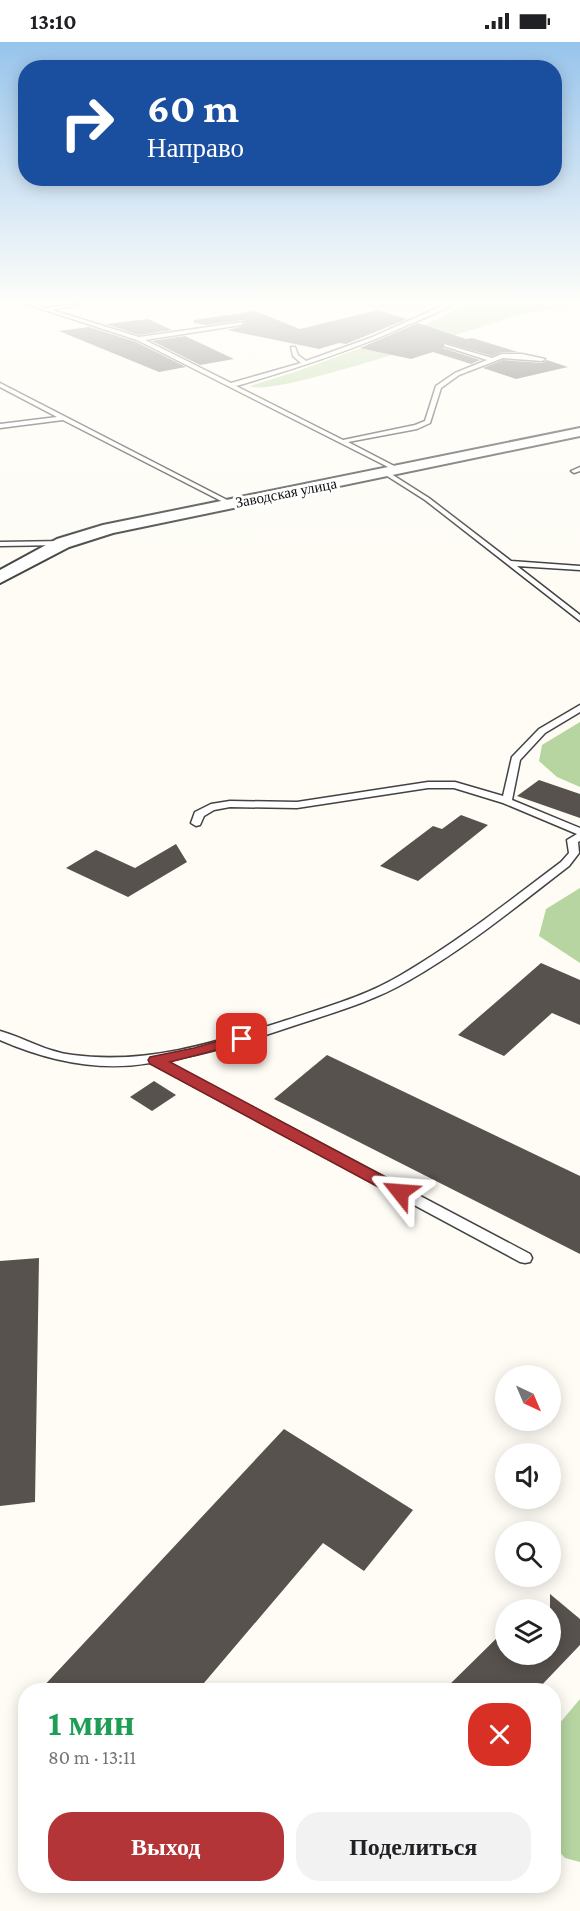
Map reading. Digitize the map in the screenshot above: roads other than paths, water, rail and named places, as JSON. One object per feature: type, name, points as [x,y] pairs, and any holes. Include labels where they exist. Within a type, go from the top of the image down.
[{"type":"street","name":"Заводская улица","points":[[0,577],[63,543],[109,529],[580,432]]},
{"type":"lane","points":[[8,389],[231,504]]},
{"type":"lane","points":[[239,389],[392,471],[580,619]]},
{"type":"lane","points":[[341,442],[417,427],[428,422],[437,389]]},
{"type":"lane","points":[[0,426],[65,418]]},
{"type":"lane","points":[[0,544],[63,543]]},
{"type":"lane","points":[[509,563],[580,568]]},
{"type":"lane","points":[[507,801],[515,759],[542,732],[580,708]]},
{"type":"lane","points":[[196,823],[199,814],[211,807],[230,804],[297,805],[428,785],[455,785],[507,801],[580,832]]},
{"type":"lane","points":[[0,1035],[45,1053],[81,1059],[113,1062],[155,1060],[195,1053],[329,1011],[371,995],[444,953],[565,864],[574,853],[572,840],[580,837]]},
{"type":"lane","points":[[155,1060],[525,1258]]}]
